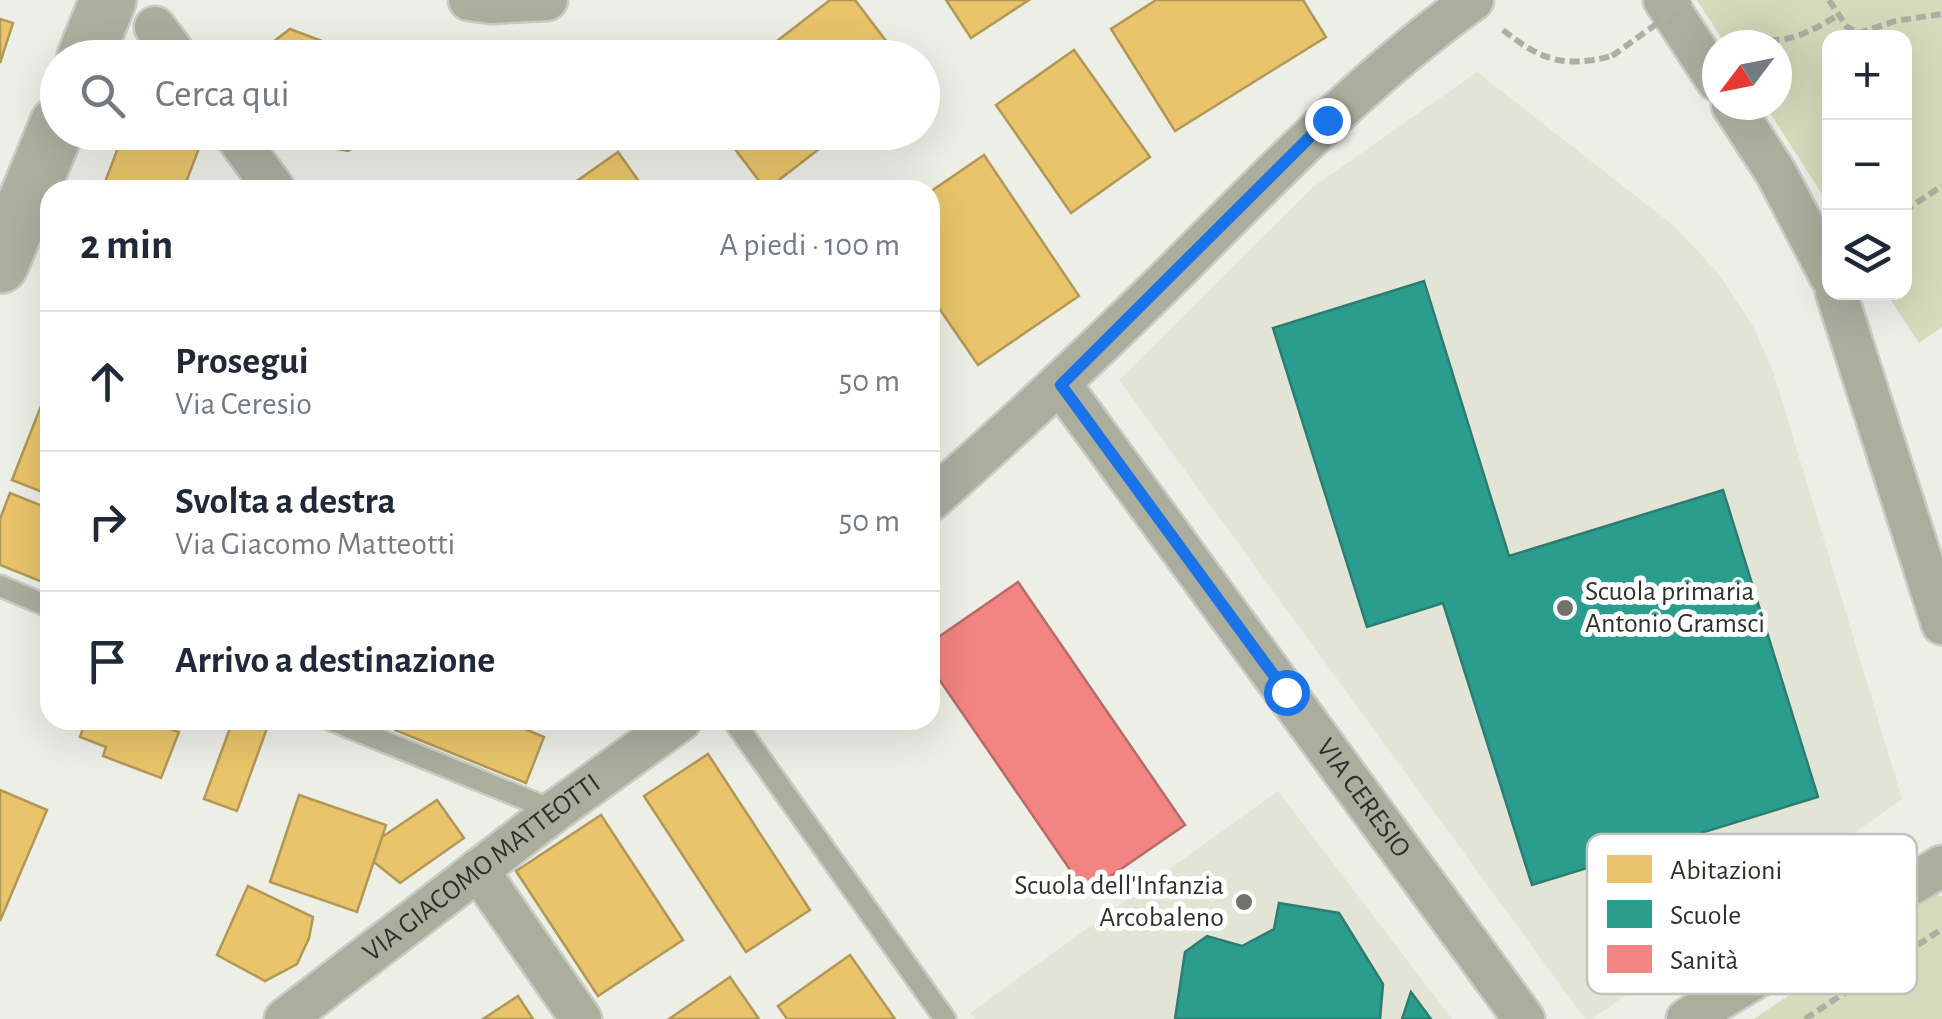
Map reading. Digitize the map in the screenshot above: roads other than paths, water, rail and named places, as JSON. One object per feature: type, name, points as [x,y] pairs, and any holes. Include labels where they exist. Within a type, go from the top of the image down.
[{"type":"main road","points":[[92,40],[108,0]]},
{"type":"main road","points":[[0,265],[47,150]]},
{"type":"street","points":[[470,0],[516,4],[547,0]]},
{"type":"street","points":[[1664,0],[1702,58]]},
{"type":"street","points":[[940,492],[1061,385],[1327,120],[1402,54],[1468,4]]},
{"type":"street","points":[[1742,120],[1776,173],[1822,261]]},
{"type":"street","points":[[246,150],[268,180]]},
{"type":"street","points":[[1839,300],[1942,624]]},
{"type":"street","name":"VIA CERESIO","points":[[1061,385],[1524,1019]]},
{"type":"street","name":"VIA GIACOMO MATTEOTTI","points":[[285,1019],[663,730]]},
{"type":"street","points":[[1917,881],[1942,866]]},
{"type":"street","points":[[478,870],[581,1019]]},
{"type":"street","points":[[1687,1019],[1729,994]]},
{"type":"lane","points":[[0,586],[40,603]]},
{"type":"lane","points":[[356,730],[555,811]]},
{"type":"lane","points":[[740,730],[945,1019]]},
{"type":"place","name":"Scuola primaria Antonio Gramsci","points":[[1565,608]]},
{"type":"place","name":"Scuola dell'Infanzia Arcobaleno","points":[[1244,902]]}]
